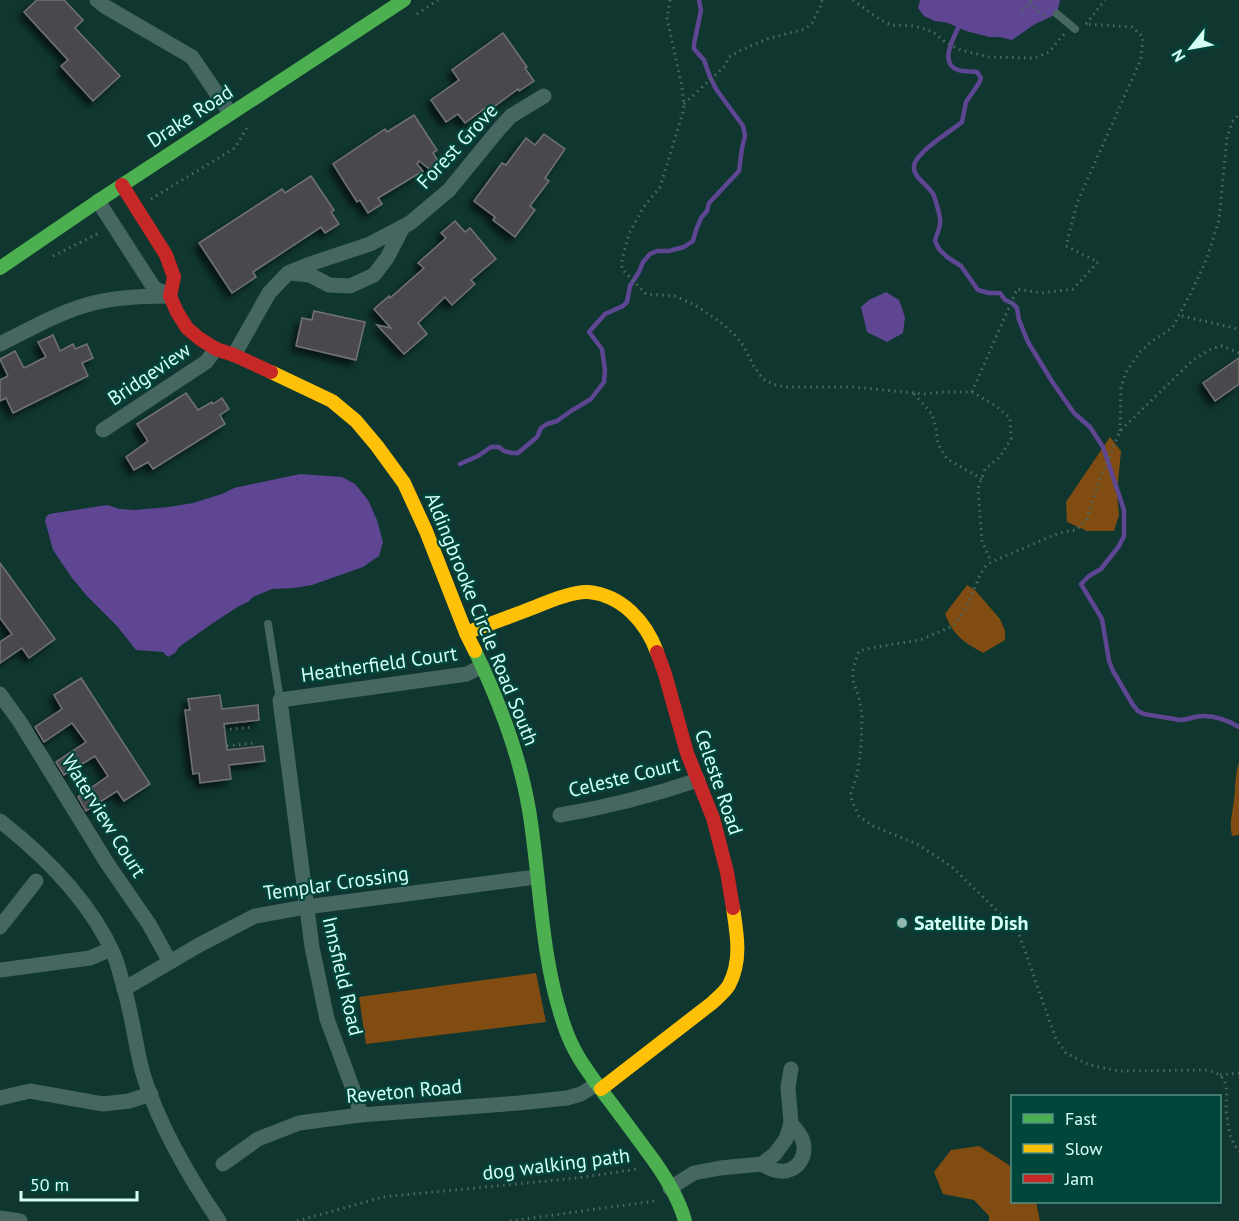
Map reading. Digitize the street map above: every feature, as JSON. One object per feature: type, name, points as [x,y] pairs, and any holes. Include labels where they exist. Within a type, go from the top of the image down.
[{"type":"street","points":[[97,0],[192,57],[230,113]]},
{"type":"street","name":"Drake Road","points":[[0,268],[230,113],[404,0]]},
{"type":"street","name":"Forest Grove","points":[[234,355],[269,293],[288,273],[370,244],[410,223],[449,190],[511,116],[544,96]]},
{"type":"street","name":"Aldingbrooke Circle Road South","points":[[122,185],[166,255],[174,277],[170,296],[187,328],[216,349],[332,400],[377,446],[404,483],[502,715],[518,763],[529,809],[536,877],[552,984],[564,1026],[579,1060],[664,1174],[683,1213],[684,1221]]},
{"type":"street","name":"Aldingbrooke Circle Road South","points":[[98,201],[154,288],[170,296]]},
{"type":"street","name":"Forest Grove","points":[[288,273],[310,275],[329,285],[350,286],[374,275],[387,258],[403,227]]},
{"type":"street","points":[[0,344],[48,320],[87,305],[146,296],[170,296]]},
{"type":"street","name":"Bridgeview","points":[[103,430],[206,362],[216,349]]},
{"type":"street","name":"Celeste Road","points":[[466,633],[561,597],[587,592],[612,598],[636,615],[652,638],[665,674],[687,753],[713,818],[727,872],[738,941],[736,968],[728,987],[712,1003],[599,1086]]},
{"type":"street","name":"Heatherfield Court","points":[[280,700],[467,674],[482,666]]},
{"type":"street","name":"Waterview Court","points":[[0,694],[20,722],[107,863],[149,924],[170,962]]},
{"type":"street","name":"Innsfield Road","points":[[280,700],[312,947],[327,1018],[357,1100],[360,1115]]},
{"type":"street","name":"Celeste Court","points":[[560,815],[653,795],[698,780]]},
{"type":"street","points":[[0,821],[42,855],[75,892],[94,918],[111,949],[129,1008],[145,1080],[169,1139],[194,1184],[219,1221]]},
{"type":"street","name":"Templar Crossing","points":[[124,989],[255,916],[306,907],[536,877]]},
{"type":"street","points":[[0,927],[36,881]]},
{"type":"street","points":[[0,970],[90,958],[111,949]]},
{"type":"street","points":[[670,1188],[694,1173],[762,1164],[775,1154],[786,1139],[791,1123],[788,1087],[791,1069]]},
{"type":"street","name":"Reveton Road","points":[[223,1164],[258,1138],[299,1123],[360,1115],[567,1098],[599,1086]]},
{"type":"street","points":[[0,1098],[30,1091],[103,1104],[129,1101],[151,1094]]},
{"type":"street","points":[[762,1164],[782,1172],[794,1169],[802,1161],[803,1140],[791,1123]]},
{"type":"street","points":[[0,1218],[20,1221]]},
{"type":"lane","points":[[1057,14],[1075,29]]},
{"type":"lane","points":[[268,624],[280,700]]},
{"type":"path","points":[[411,18],[438,0]]},
{"type":"path","points":[[670,0],[667,18],[678,65],[684,104],[683,112],[660,187],[643,208],[629,234],[622,269],[646,294],[675,296],[695,305],[719,321],[735,334],[763,379],[773,384],[785,387],[853,387],[924,394],[972,392],[996,406],[1010,418],[1011,440],[1000,457],[985,469],[978,489],[982,541],[991,562]]},
{"type":"path","points":[[684,104],[725,66],[729,57],[767,39],[805,29],[812,23],[822,0]]},
{"type":"path","points":[[853,0],[891,25],[915,26],[933,32],[945,42],[961,50],[989,57],[1035,58],[1049,52],[1064,34]]},
{"type":"path","points":[[1022,12],[1030,1],[1049,21]]},
{"type":"path","points":[[972,392],[1017,289],[1041,293],[1073,289],[1098,262],[1066,246],[1077,203],[1141,59],[1143,37],[1132,27],[1086,24]]},
{"type":"path","points":[[1239,114],[1233,121],[1227,137],[1219,220],[1207,258],[1172,328],[1140,352],[1126,372],[1121,388],[1120,431],[1100,479],[1087,519],[1076,530],[1059,533],[991,562],[980,575],[966,609],[954,626],[920,640],[859,651],[853,668],[853,681],[859,697],[862,716],[861,748],[857,775],[850,793],[859,816],[873,826],[916,844],[951,866],[1018,931],[1056,1039],[1066,1053],[1089,1065],[1119,1071],[1208,1070],[1220,1075],[1225,1081],[1227,1090],[1226,1112],[1229,1133],[1239,1152]]},
{"type":"path","points":[[136,208],[235,148],[251,121]]},
{"type":"path","points":[[47,259],[112,224]]},
{"type":"path","points":[[1182,316],[1239,329]]},
{"type":"path","points":[[1120,431],[1193,360],[1211,349],[1222,346],[1239,353]]},
{"type":"path","points":[[913,392],[932,414],[938,444],[947,459],[982,479]]},
{"type":"path","points":[[224,730],[253,727]]},
{"type":"path","points":[[226,746],[255,743]]},
{"type":"path","points":[[1220,1075],[1239,1073]]},
{"type":"path","name":"dog walking path","points":[[297,1221],[383,1197],[577,1178],[641,1169]]},
{"type":"path","points":[[510,1221],[655,1201],[650,1190]]},
{"type":"shaded area","points":[[920,0],[1060,0],[1057,14],[1035,24],[1012,40],[989,37],[935,21],[924,16],[918,8]]},
{"type":"shaded area","points":[[886,292],[899,300],[905,317],[903,333],[887,342],[867,332],[861,307],[869,300]]},
{"type":"shaded area","points":[[1110,437],[1121,451],[1117,493],[1119,515],[1114,531],[1087,531],[1067,522],[1066,502]]},
{"type":"shaded area","points":[[300,474],[342,477],[355,484],[368,500],[377,520],[383,542],[379,556],[363,567],[312,585],[272,589],[253,597],[179,647],[168,657],[163,652],[136,650],[117,626],[87,596],[53,550],[45,521],[49,514],[107,505],[135,510],[193,503],[234,488]]},
{"type":"shaded area","points":[[967,585],[975,590],[1000,619],[1005,631],[1005,640],[983,653],[960,637],[945,614]]},
{"type":"shaded area","points":[[1239,762],[1239,835],[1232,836],[1231,818]]},
{"type":"shaded area","points":[[536,973],[546,1022],[366,1044],[359,997]]},
{"type":"shaded area","points":[[979,1146],[1009,1165],[1011,1168],[1011,1203],[1036,1203],[1040,1221],[989,1221],[989,1216],[974,1200],[943,1194],[934,1172],[951,1150]]},
{"type":"building","points":[[37,0],[64,0],[83,20],[75,28],[120,76],[93,101],[61,66],[68,60],[24,12]]},
{"type":"building","points":[[503,33],[534,81],[519,91],[518,89],[487,112],[484,109],[465,123],[458,114],[446,122],[431,100],[459,80],[452,70]]},
{"type":"building","points":[[414,115],[437,150],[433,153],[441,165],[432,171],[419,161],[417,164],[423,171],[378,198],[382,204],[368,213],[360,200],[357,202],[333,164],[385,129],[387,132]]},
{"type":"building","points":[[544,134],[565,149],[545,178],[549,181],[530,206],[535,210],[515,237],[493,220],[495,217],[474,201],[502,163],[506,165],[526,138],[535,145]]},
{"type":"building","points":[[311,176],[334,210],[331,212],[339,224],[325,233],[321,227],[253,272],[256,277],[232,293],[199,243],[282,189],[285,193]]},
{"type":"building","points":[[455,221],[465,232],[470,228],[496,259],[471,280],[475,284],[452,305],[445,297],[418,323],[427,334],[404,354],[377,325],[391,328],[374,309],[424,268],[418,263],[446,238],[441,233]]},
{"type":"building","points":[[314,311],[365,322],[356,360],[296,346],[302,318],[312,320]]},
{"type":"building","points":[[53,335],[60,351],[73,344],[75,349],[87,344],[93,358],[82,363],[88,376],[13,413],[6,398],[0,401],[0,380],[8,376],[0,359],[15,351],[24,368],[46,357],[38,342]]},
{"type":"building","points":[[1239,358],[1239,384],[1215,401],[1203,383]]},
{"type":"building","points":[[186,393],[198,410],[222,398],[229,409],[220,415],[225,424],[153,469],[148,462],[134,470],[126,457],[148,441],[137,424]]},
{"type":"building","points":[[0,563],[55,639],[29,658],[22,648],[0,663],[0,642],[12,634],[0,618]]},
{"type":"building","points":[[81,678],[150,784],[124,801],[117,791],[86,811],[78,797],[108,776],[95,756],[64,775],[56,762],[86,742],[72,723],[44,742],[35,727],[62,709],[54,695]]},
{"type":"building","points":[[220,695],[222,709],[258,705],[259,720],[224,724],[227,750],[263,746],[265,761],[229,765],[231,779],[200,783],[199,773],[193,774],[185,710],[190,710],[188,699]]},
{"type":"waterway","points":[[460,464],[491,447],[518,453],[537,437],[541,428],[557,421],[591,399],[604,382],[605,370],[602,349],[589,332],[605,314],[627,302],[630,286],[650,254],[684,247],[693,241],[709,203],[739,171],[745,136],[743,126],[716,89],[704,60],[694,49],[701,10],[699,0]]},
{"type":"waterway","points":[[958,28],[949,51],[949,62],[958,70],[977,72],[981,78],[966,102],[962,122],[927,148],[916,160],[914,166],[916,174],[932,192],[937,206],[940,223],[935,241],[947,257],[961,266],[978,290],[1000,293],[1005,300],[1017,308],[1028,342],[1053,383],[1074,413],[1090,427],[1103,447],[1124,510],[1124,536],[1101,569],[1081,584],[1102,619],[1109,661],[1133,705],[1144,714],[1180,720],[1201,716],[1212,717],[1239,727]]},
{"type":"traffic: fast","points":[[0,268],[404,0]]},
{"type":"traffic: fast","points":[[475,651],[492,688],[520,769],[533,837],[550,972],[568,1035],[587,1070],[664,1175],[685,1221]]},
{"type":"traffic: slow","points":[[271,372],[332,401],[356,421],[377,446],[404,483],[475,651]]},
{"type":"traffic: slow","points":[[466,633],[561,597],[588,592],[612,598],[622,604],[646,630],[657,652]]},
{"type":"traffic: slow","points":[[601,1089],[712,1003],[727,988],[733,976],[737,957],[733,908]]},
{"type":"traffic: jam","points":[[122,185],[166,255],[174,277],[170,296],[187,328],[216,349],[271,372]]},
{"type":"traffic: jam","points":[[657,652],[687,753],[713,818],[727,872],[733,908]]},
{"type":"place","name":"Satellite Dish","points":[[902,923]]}]
